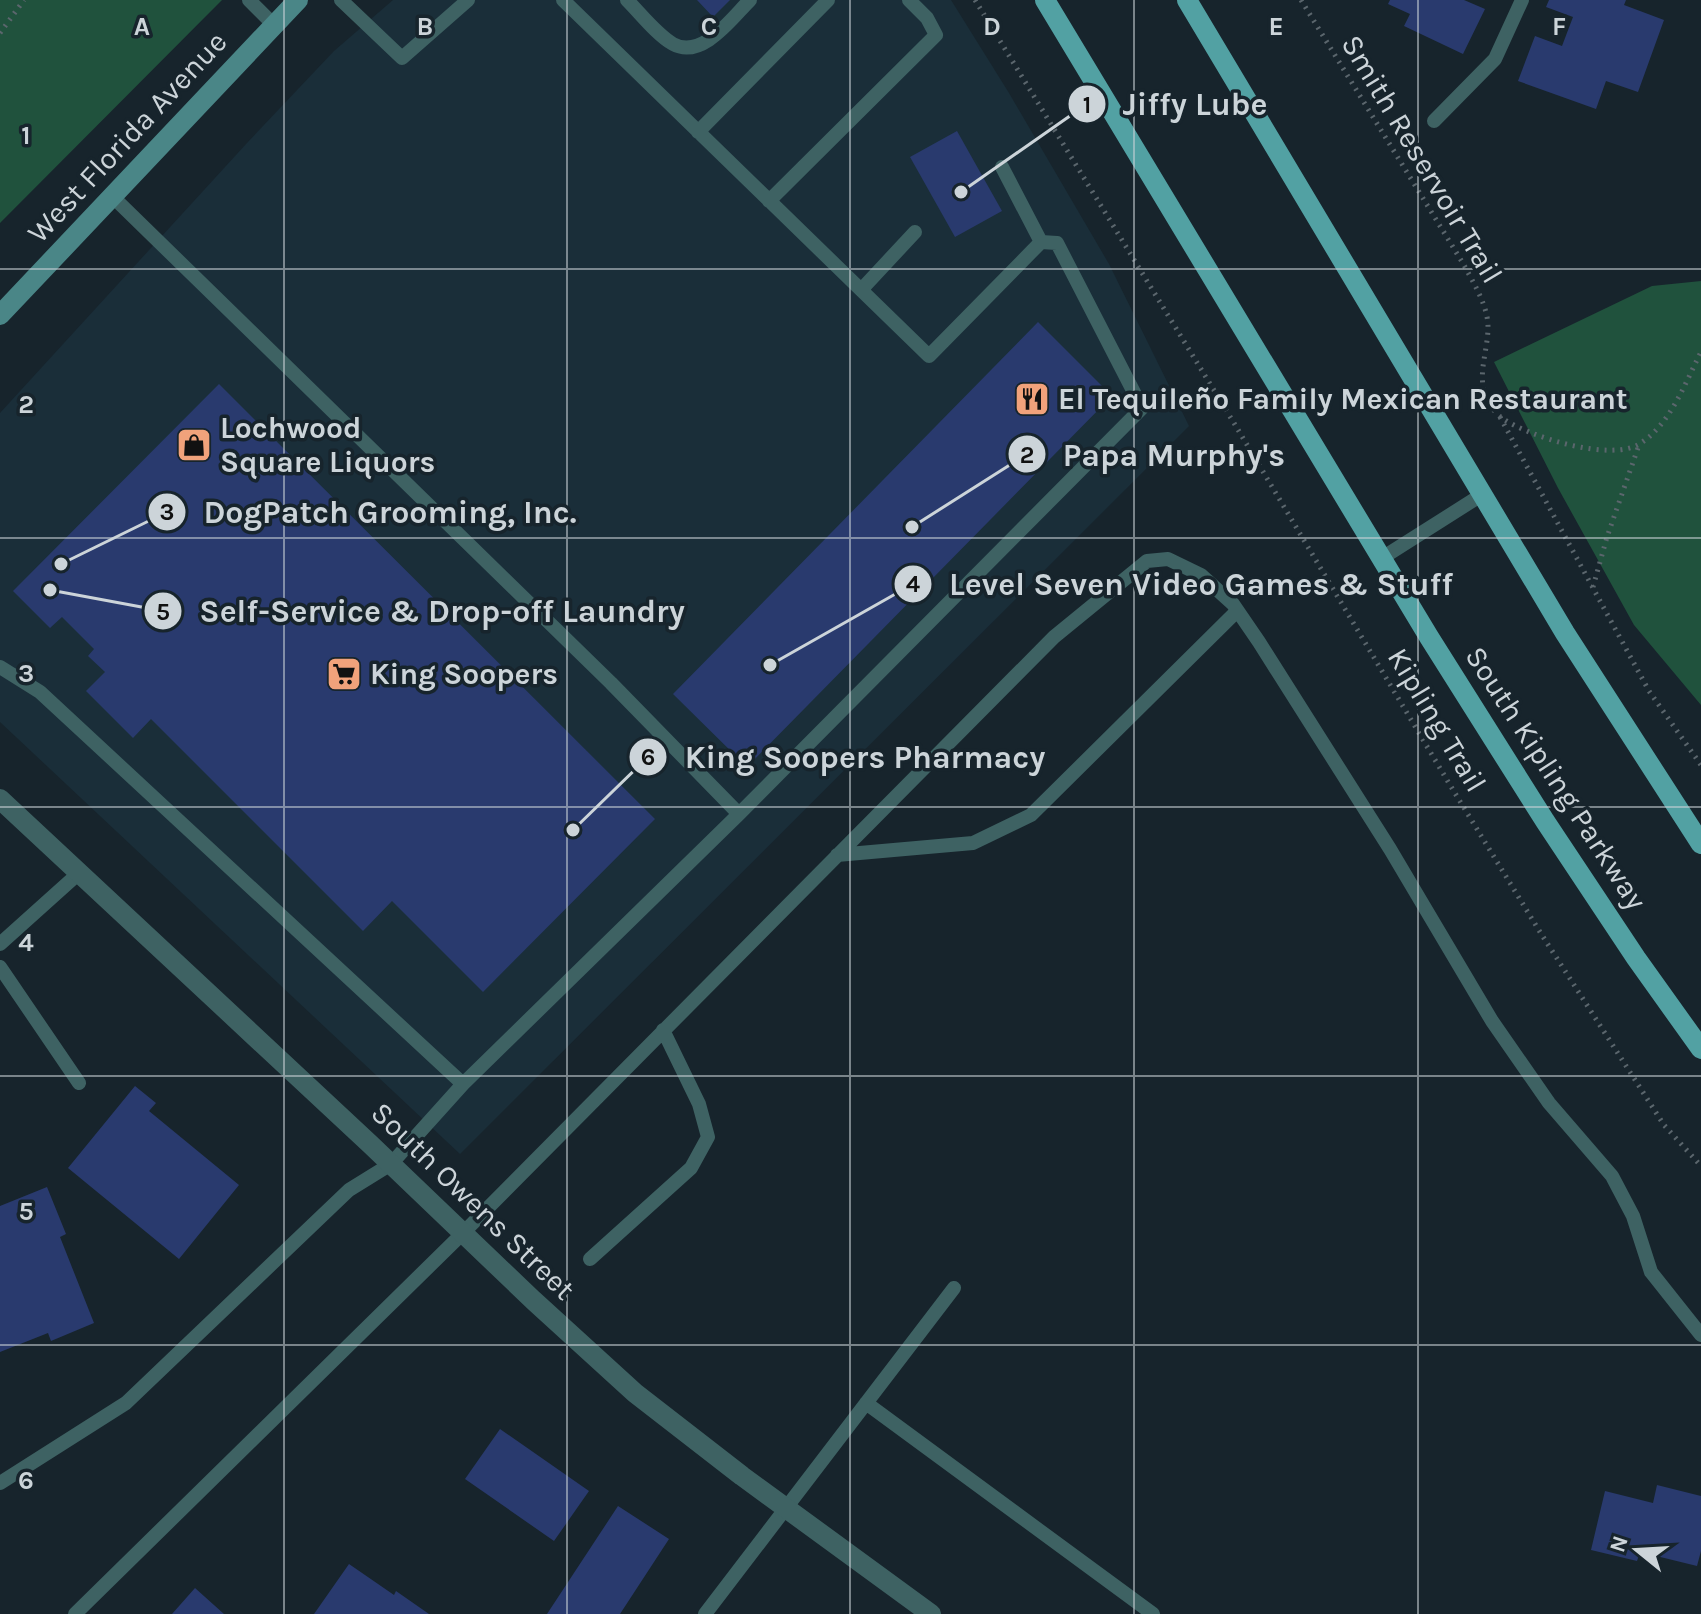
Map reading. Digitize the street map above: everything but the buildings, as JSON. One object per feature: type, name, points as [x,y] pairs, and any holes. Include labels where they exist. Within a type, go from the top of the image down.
[{"type":"main road","name":"South Kipling Parkway","points":[[1045,0],[1429,637],[1545,821],[1701,1049]]},
{"type":"main road","points":[[1187,0],[1565,633],[1701,844]]},
{"type":"street","name":"West Florida Avenue","points":[[0,315],[298,0]]},
{"type":"street","name":"South Owens Street","points":[[0,799],[635,1393],[931,1614]]},
{"type":"lane","points":[[249,0],[273,24]]},
{"type":"lane","points":[[341,0],[402,58],[468,0]]},
{"type":"lane","points":[[0,1483],[126,1403],[349,1190],[391,1164],[463,1084],[739,814],[1142,408],[1057,243],[1041,242],[929,356],[563,0]]},
{"type":"lane","points":[[627,0],[664,38],[676,46],[692,48],[711,40],[750,0]]},
{"type":"lane","points":[[698,132],[828,0]]},
{"type":"lane","points":[[769,201],[936,35],[927,18],[909,0]]},
{"type":"lane","points":[[1434,121],[1495,59],[1522,0]]},
{"type":"lane","points":[[1002,167],[1041,242]]},
{"type":"lane","points":[[112,196],[611,683],[739,814]]},
{"type":"lane","points":[[861,290],[915,232]]},
{"type":"lane","points":[[1382,558],[1483,494]]},
{"type":"lane","points":[[75,1614],[463,1233],[1054,637],[1147,561],[1168,559],[1201,575],[1233,604],[1382,836],[1492,1021],[1549,1103],[1612,1176],[1633,1216],[1651,1272],[1701,1335]]},
{"type":"lane","points":[[837,855],[973,843],[1031,815],[1237,611]]},
{"type":"lane","points":[[0,667],[40,692],[463,1084]]},
{"type":"lane","points":[[0,944],[79,873]]},
{"type":"lane","points":[[0,967],[79,1083]]},
{"type":"lane","points":[[590,1259],[691,1168],[708,1137],[699,1104],[663,1030]]},
{"type":"lane","points":[[705,1614],[954,1288]]},
{"type":"lane","points":[[866,1403],[1153,1614]]},
{"type":"path","points":[[0,33],[24,0]]},
{"type":"path","name":"Kipling Trail","points":[[975,0],[1540,932],[1664,1125],[1701,1166]]},
{"type":"path","name":"Smith Reservoir Trail","points":[[1301,0],[1464,265],[1482,300],[1488,324],[1482,368],[1482,388],[1488,403],[1500,417],[1649,691],[1701,765]]},
{"type":"path","points":[[1500,417],[1552,439],[1587,448],[1611,450],[1639,444],[1661,425],[1701,352]]},
{"type":"path","points":[[1593,587],[1639,444]]},
{"type":"shaded area","points":[[393,0],[951,0],[1109,264],[1189,426],[460,1154],[0,722],[0,413],[334,51]]},
{"type":"green space","points":[[0,0],[222,0],[0,223]]},
{"type":"green space","points":[[1701,281],[1701,705],[1634,625],[1558,488],[1494,362],[1652,286]]},
{"type":"place","name":"Jiffy Lube","points":[[961,192]]},
{"type":"place","name":"El Tequileño Family Mexican Restaurant","points":[[1032,399]]},
{"type":"place","name":"Lochwood Square Liquors","points":[[194,445]]},
{"type":"place","name":"Papa Murphy's","points":[[912,527]]},
{"type":"place","name":"DogPatch Grooming, Inc.","points":[[61,564]]},
{"type":"place","name":"Self-Service & Drop-off Laundry","points":[[50,590]]},
{"type":"place","name":"Level Seven Video Games & Stuff","points":[[770,665]]},
{"type":"place","name":"King Soopers","points":[[344,674]]},
{"type":"place","name":"King Soopers Pharmacy","points":[[573,830]]}]
